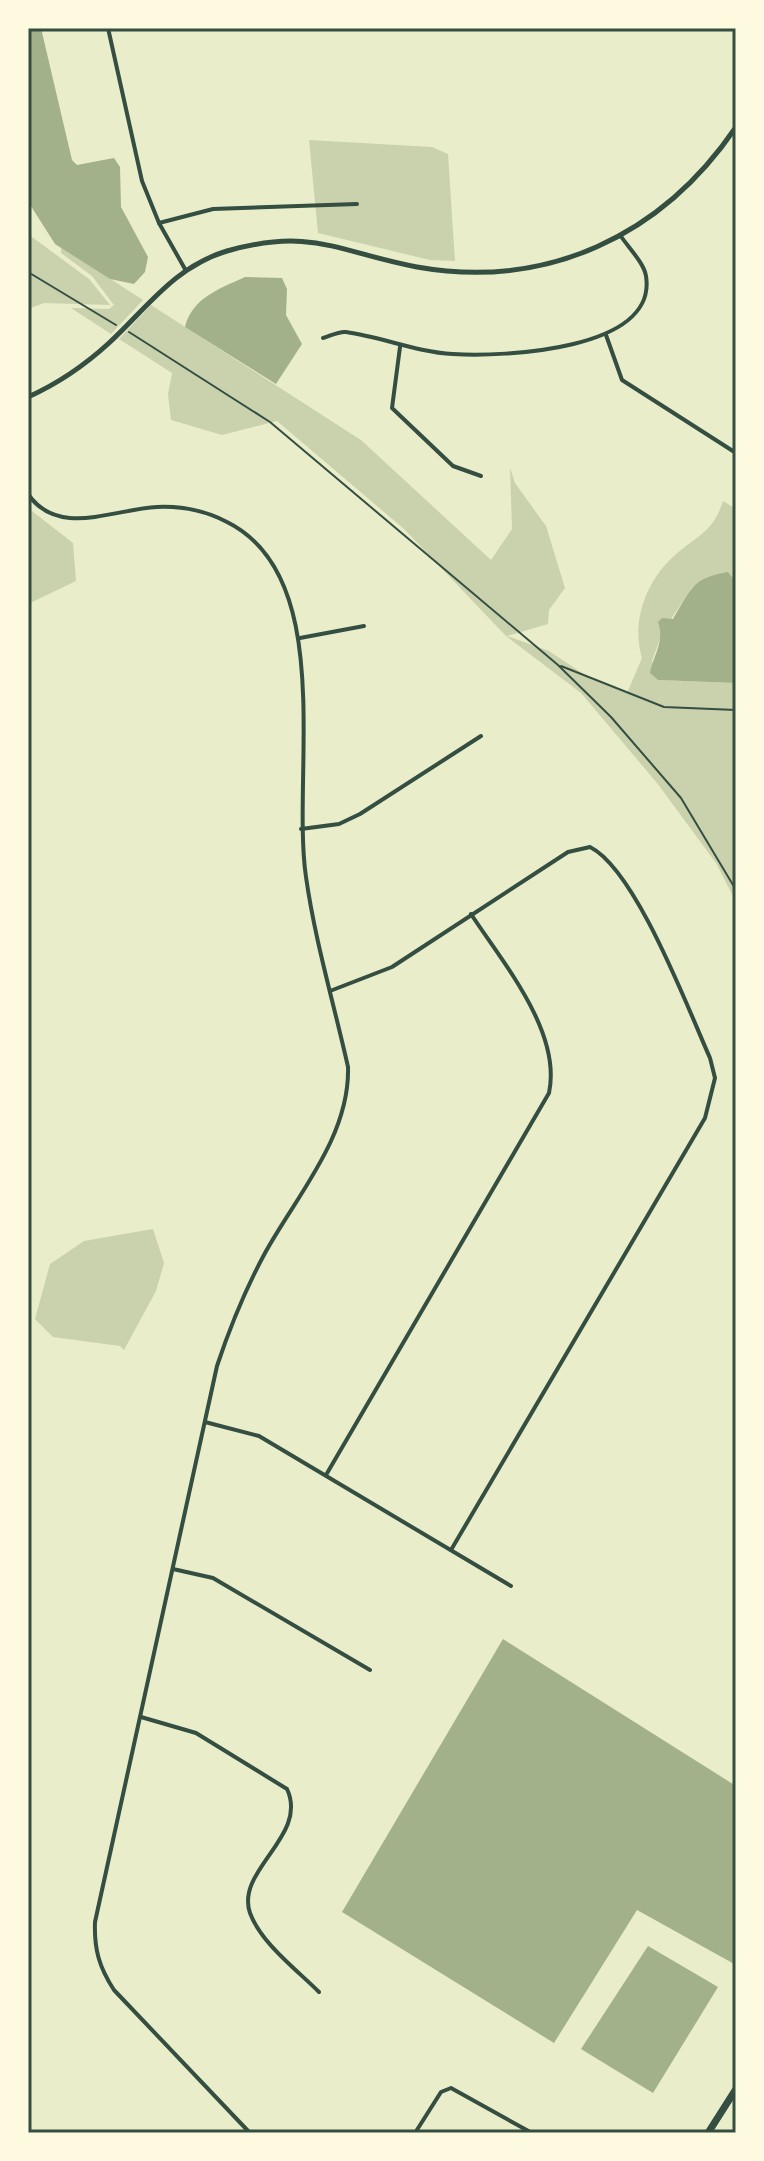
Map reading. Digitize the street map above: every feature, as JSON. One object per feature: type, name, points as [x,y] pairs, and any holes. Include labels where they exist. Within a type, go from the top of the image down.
[{"type":"highway","points":[[708,2133],[736,2089]]},
{"type":"street","points":[[108,28],[142,181],[159,223],[185,269]]},
{"type":"street","points":[[28,397],[91,358],[155,293],[185,269],[222,253],[287,240],[318,241],[413,266],[448,271],[517,272],[546,266],[620,235],[656,213],[694,180],[736,127]]},
{"type":"street","points":[[159,223],[213,209],[357,204]]},
{"type":"street","points":[[323,338],[343,331],[400,347],[500,356],[606,335],[634,318],[645,298],[646,274],[620,235]]},
{"type":"street","points":[[606,335],[622,380],[736,453]]},
{"type":"street","points":[[400,347],[392,408],[453,466],[481,476]]},
{"type":"street","points":[[28,494],[36,506],[54,516],[93,517],[179,506],[229,523],[249,537],[283,581],[300,638],[301,829],[306,877],[348,1067],[344,1111],[332,1139],[246,1289],[217,1366],[95,1922],[94,1947],[102,1972],[114,1990],[250,2133]]},
{"type":"street","points":[[300,638],[364,626]]},
{"type":"street","points":[[301,829],[339,824],[360,814],[481,736]]},
{"type":"street","points":[[330,991],[392,967],[568,852],[590,847],[599,852],[620,877],[655,937],[710,1058],[715,1078],[705,1118],[451,1550]]},
{"type":"street","points":[[326,1475],[549,1093],[552,1064],[542,1029],[471,914]]},
{"type":"street","points":[[205,1422],[259,1436],[511,1586]]},
{"type":"street","points":[[173,1569],[213,1578],[370,1670]]},
{"type":"street","points":[[141,1717],[196,1733],[287,1789],[292,1800],[289,1822],[251,1888],[250,1912],[260,1931],[319,1992]]},
{"type":"street","points":[[415,2133],[441,2092],[451,2088],[532,2133]]},
{"type":"path","points":[[28,272],[117,325]]},
{"type":"path","points":[[126,331],[270,422],[558,665],[611,717],[681,798],[736,890]]},
{"type":"path","points":[[558,665],[664,707],[736,710]]},
{"type":"shaded area","points":[[28,28],[41,28],[72,160],[77,165],[114,158],[120,167],[121,207],[148,257],[145,272],[134,284],[110,279],[55,244],[29,203]]},
{"type":"shaded area","points":[[309,140],[432,147],[448,154],[455,261],[430,260],[318,233]]},
{"type":"shaded area","points":[[28,234],[89,279],[110,305],[44,303],[28,309]]},
{"type":"shaded area","points":[[61,247],[143,300],[111,334],[71,308],[109,309],[114,305],[92,276],[61,253]]},
{"type":"shaded area","points":[[245,277],[282,278],[287,289],[286,315],[302,344],[276,384],[185,327],[200,302],[216,290]]},
{"type":"shaded area","points":[[151,305],[361,440],[491,560],[512,529],[510,468],[515,483],[546,526],[565,588],[549,610],[548,624],[507,636],[549,651],[591,679],[627,693],[642,658],[638,630],[643,603],[656,577],[674,556],[709,527],[723,501],[736,509],[736,582],[734,577],[692,587],[662,633],[652,661],[658,680],[736,683],[736,902],[716,863],[657,783],[581,693],[506,636],[404,529],[277,421],[222,435],[171,420],[168,394],[172,373],[119,339]]},
{"type":"shaded area","points":[[28,508],[73,543],[76,581],[28,604]]},
{"type":"shaded area","points":[[728,572],[736,582],[736,683],[658,680],[650,673],[660,641],[658,622],[662,618],[673,619],[694,586],[707,578]]},
{"type":"shaded area","points":[[153,1229],[164,1263],[156,1291],[124,1350],[120,1346],[53,1337],[35,1319],[50,1264],[84,1241]]},
{"type":"shaded area","points":[[503,1639],[736,1786],[736,1965],[637,1910],[554,2043],[342,1912]]},
{"type":"shaded area","points":[[648,1946],[718,1987],[653,2093],[581,2049]]}]
